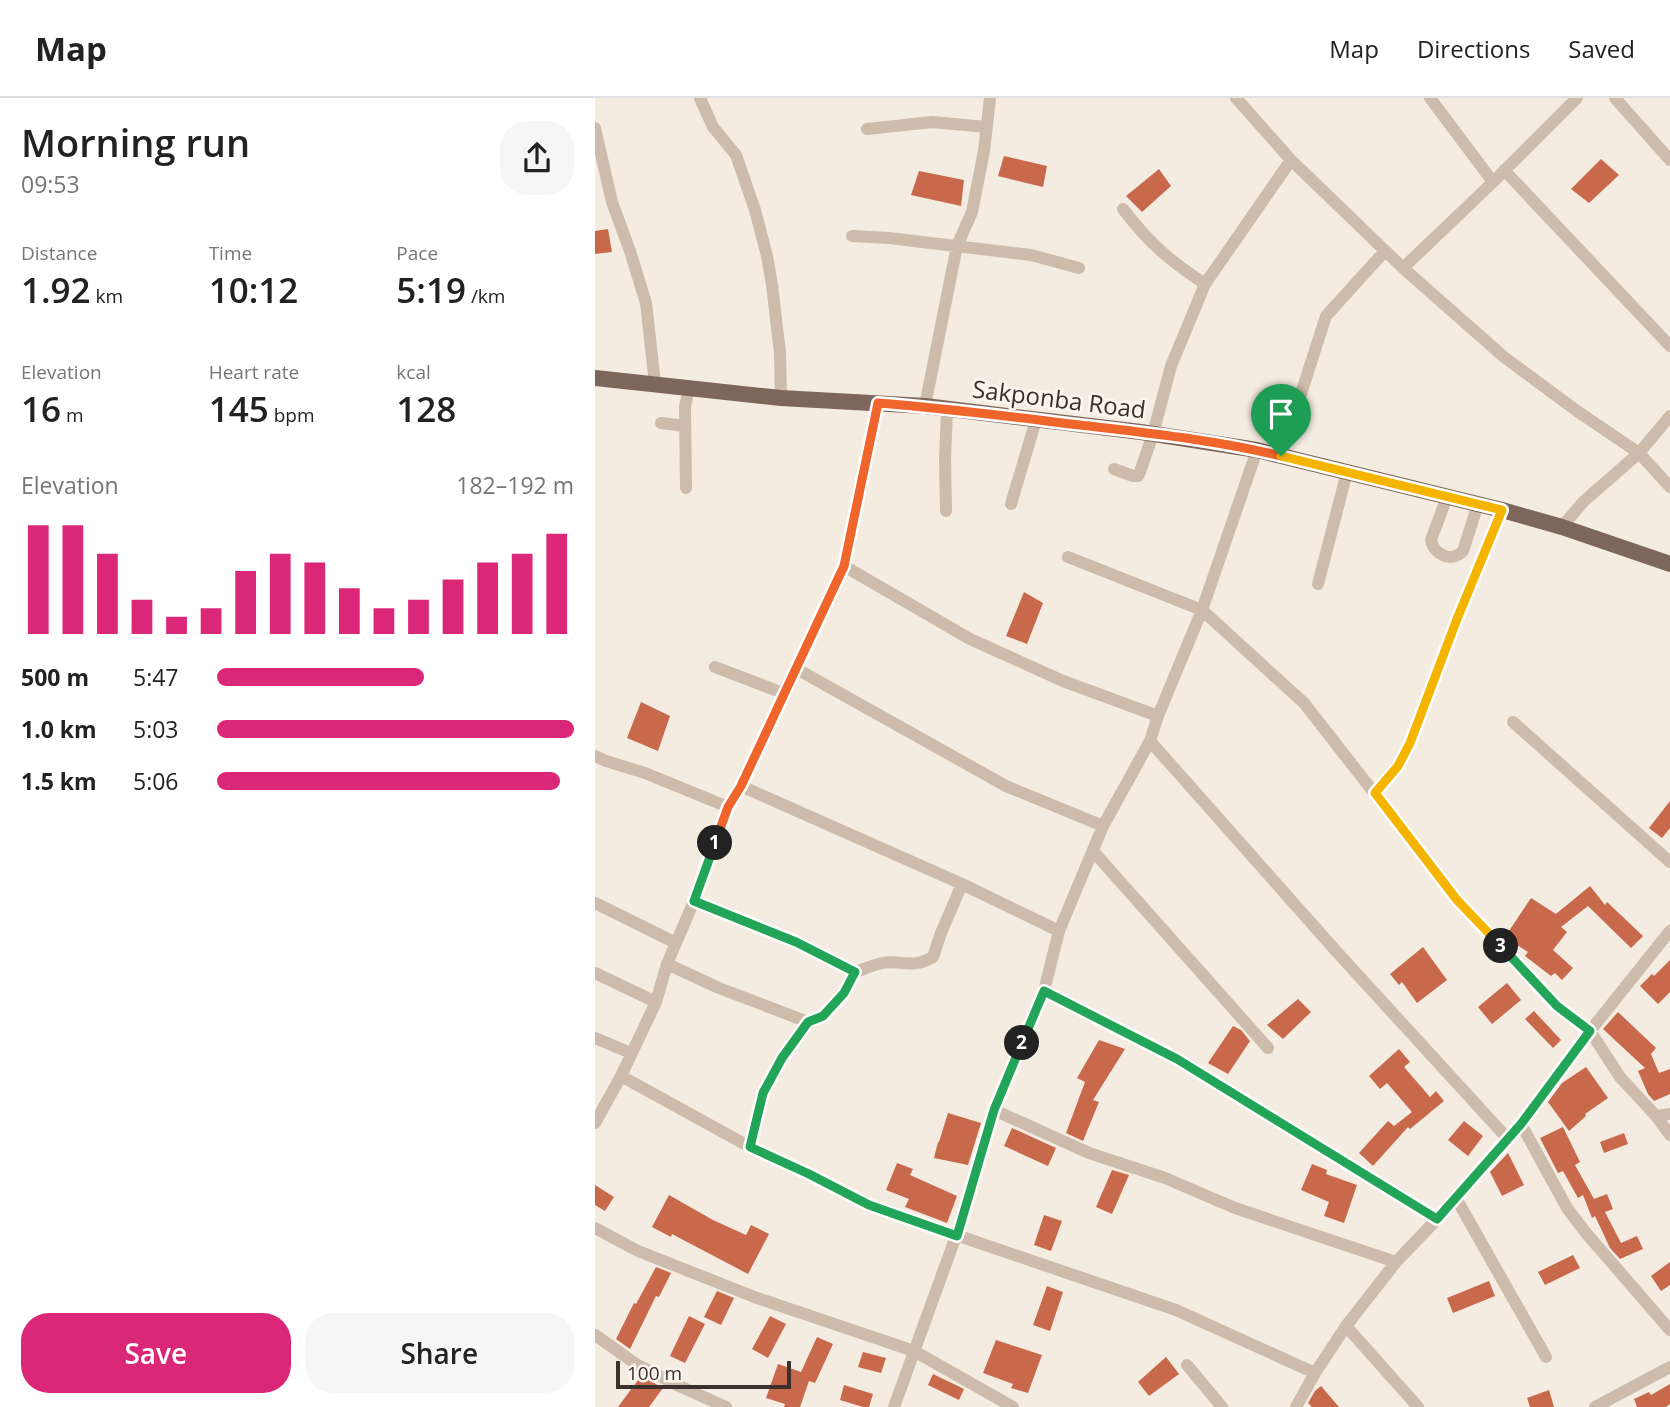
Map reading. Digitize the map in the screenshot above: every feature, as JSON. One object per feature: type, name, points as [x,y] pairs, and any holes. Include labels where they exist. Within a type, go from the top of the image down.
[{"type":"main road","name":"Sakponba Road","points":[[595,378],[781,398],[947,409],[1153,434],[1257,450],[1502,510],[1562,527],[1670,564]]},
{"type":"street","points":[[700,98],[713,127],[736,155],[755,210],[772,285],[781,398]]},
{"type":"street","points":[[925,407],[957,246],[972,212],[984,151],[990,98]]},
{"type":"street","points":[[1430,98],[1493,182]]},
{"type":"street","points":[[1402,268],[1577,98]]},
{"type":"street","points":[[1615,98],[1670,160]]},
{"type":"street","points":[[1241,99],[1291,160],[1402,268],[1504,357],[1639,453],[1670,487]]},
{"type":"street","points":[[867,130],[932,122],[987,127]]},
{"type":"street","points":[[595,128],[612,202],[631,251],[646,303],[655,384]]},
{"type":"street","points":[[1114,469],[1137,476],[1143,466],[1171,366],[1205,284],[1291,160]]},
{"type":"street","points":[[1504,170],[1670,346]]},
{"type":"street","points":[[1123,209],[1161,252],[1205,284]]},
{"type":"street","points":[[852,236],[1031,255],[1079,268]]},
{"type":"street","points":[[1281,456],[1326,316],[1385,251]]},
{"type":"street","points":[[686,488],[685,408],[688,388]]},
{"type":"street","points":[[595,1123],[656,1002],[667,964],[694,901],[728,807],[741,786],[844,566],[878,403]]},
{"type":"street","points":[[946,511],[947,409]]},
{"type":"street","points":[[1562,527],[1583,502],[1639,453],[1670,416]]},
{"type":"street","points":[[1011,504],[1036,419]]},
{"type":"street","points":[[661,423],[685,426]]},
{"type":"street","points":[[894,1407],[957,1236],[994,1110],[1044,991],[1059,931],[1103,826],[1150,741],[1157,716],[1202,611],[1257,450]]},
{"type":"street","points":[[1318,584],[1347,472]]},
{"type":"street","points":[[1447,497],[1431,541],[1436,552],[1453,558],[1463,551],[1478,504]]},
{"type":"street","points":[[1375,793],[1398,766],[1410,743],[1502,510]]},
{"type":"street","points":[[1068,557],[1202,611],[1304,703],[1457,900],[1557,1006],[1590,1031],[1620,1077],[1656,1116],[1670,1136]]},
{"type":"street","points":[[844,566],[970,639],[1063,681],[1157,716]]},
{"type":"street","points":[[715,667],[783,693]]},
{"type":"street","points":[[795,668],[1006,786],[1103,826]]},
{"type":"street","points":[[1513,722],[1670,862]]},
{"type":"street","points":[[1150,741],[1336,951],[1507,1138]]},
{"type":"street","points":[[595,756],[728,807]]},
{"type":"street","points":[[741,786],[962,884],[1059,931]]},
{"type":"street","points":[[1093,851],[1268,1048]]},
{"type":"street","points":[[750,1147],[763,1093],[782,1058],[808,1022],[823,1016],[844,993],[855,972],[884,962],[912,965],[933,957],[962,884]]},
{"type":"street","points":[[694,901],[796,942],[855,972]]},
{"type":"street","points":[[595,903],[677,943]]},
{"type":"street","points":[[1296,1407],[1346,1326],[1397,1262],[1521,1124],[1590,1031],[1670,931]]},
{"type":"street","points":[[667,964],[719,988],[808,1022]]},
{"type":"street","points":[[595,973],[656,1002]]},
{"type":"street","points":[[1044,991],[1177,1059],[1437,1219]]},
{"type":"street","points":[[595,1038],[631,1053]]},
{"type":"street","points":[[621,1076],[750,1147],[869,1205],[1176,1310],[1315,1373]]},
{"type":"street","points":[[994,1110],[1089,1153],[1165,1178],[1235,1208],[1397,1262]]},
{"type":"street","points":[[1656,1116],[1670,1114]]},
{"type":"street","points":[[1521,1124],[1567,1208],[1670,1330]]},
{"type":"street","points":[[1456,1198],[1546,1357]]},
{"type":"street","points":[[595,1228],[638,1251],[757,1298],[914,1351],[1013,1407]]},
{"type":"street","points":[[1346,1326],[1418,1407]]},
{"type":"street","points":[[595,1335],[636,1364],[726,1407]]},
{"type":"street","points":[[1187,1365],[1222,1407]]},
{"type":"street","points":[[1595,1407],[1670,1367]]},
{"type":"building","points":[[1004,156],[1047,166],[1043,187],[998,176]]},
{"type":"building","points":[[1601,159],[1619,175],[1589,203],[1571,189]]},
{"type":"building","points":[[1159,169],[1171,186],[1142,212],[1126,196]]},
{"type":"building","points":[[919,171],[964,180],[961,206],[911,195]]},
{"type":"building","points":[[608,229],[612,252],[595,254],[595,231]]},
{"type":"building","points":[[1024,592],[1043,603],[1027,644],[1006,636]]},
{"type":"building","points":[[641,702],[670,716],[658,751],[627,738]]},
{"type":"building","points":[[1670,801],[1670,828],[1662,838],[1649,828]]},
{"type":"building","points":[[1590,886],[1605,905],[1607,902],[1643,936],[1631,948],[1588,906],[1561,927],[1567,932],[1553,950],[1573,968],[1562,980],[1555,973],[1551,976],[1525,956],[1528,952],[1505,937],[1531,898],[1556,914]]},
{"type":"building","points":[[1423,947],[1447,980],[1417,1003],[1402,982],[1399,985],[1390,974]]},
{"type":"building","points":[[1670,960],[1670,992],[1658,1004],[1640,986]]},
{"type":"building","points":[[1507,983],[1521,1000],[1492,1024],[1478,1007]]},
{"type":"building","points":[[1298,999],[1311,1012],[1283,1039],[1267,1025]]},
{"type":"building","points":[[1534,1011],[1561,1040],[1553,1048],[1525,1019]]},
{"type":"building","points":[[1618,1012],[1656,1048],[1651,1054],[1659,1073],[1670,1069],[1670,1094],[1654,1101],[1638,1071],[1645,1068],[1603,1029]]},
{"type":"building","points":[[1233,1026],[1241,1030],[1250,1041],[1228,1074],[1208,1063]]},
{"type":"building","points":[[1099,1040],[1125,1049],[1093,1100],[1099,1102],[1083,1141],[1066,1133],[1085,1082],[1077,1078]]},
{"type":"building","points":[[1399,1049],[1410,1062],[1404,1067],[1430,1097],[1436,1091],[1444,1101],[1410,1129],[1408,1127],[1373,1166],[1359,1153],[1388,1121],[1394,1126],[1412,1112],[1387,1083],[1380,1089],[1369,1076]]},
{"type":"building","points":[[1586,1067],[1608,1098],[1585,1114],[1569,1131],[1548,1102],[1562,1083]]},
{"type":"building","points":[[948,1113],[981,1123],[968,1165],[934,1158]]},
{"type":"building","points":[[1464,1121],[1483,1136],[1468,1156],[1448,1140]]},
{"type":"building","points":[[1563,1127],[1580,1162],[1575,1165],[1594,1199],[1607,1194],[1613,1209],[1605,1212],[1621,1243],[1637,1236],[1643,1249],[1620,1259],[1610,1248],[1595,1216],[1592,1218],[1583,1195],[1578,1198],[1563,1171],[1558,1173],[1540,1138]]},
{"type":"building","points":[[1012,1128],[1056,1148],[1048,1166],[1004,1146]]},
{"type":"building","points":[[1624,1133],[1628,1144],[1604,1153],[1600,1142]]},
{"type":"building","points":[[1508,1153],[1524,1185],[1502,1196],[1490,1172]]},
{"type":"building","points":[[897,1163],[913,1169],[910,1175],[957,1196],[947,1223],[905,1207],[909,1199],[886,1190]]},
{"type":"building","points":[[1312,1164],[1327,1170],[1326,1174],[1357,1185],[1344,1223],[1324,1216],[1329,1202],[1301,1190]]},
{"type":"building","points":[[1112,1170],[1129,1175],[1112,1214],[1096,1207]]},
{"type":"building","points":[[595,1185],[614,1197],[605,1211],[595,1205]]},
{"type":"building","points":[[669,1195],[746,1235],[751,1225],[769,1234],[748,1274],[672,1234],[671,1237],[652,1227]]},
{"type":"building","points":[[1044,1215],[1062,1221],[1051,1251],[1034,1245]]},
{"type":"building","points":[[1573,1255],[1580,1268],[1545,1285],[1538,1272]]},
{"type":"building","points":[[1670,1262],[1670,1285],[1661,1291],[1651,1276]]},
{"type":"building","points":[[656,1267],[671,1273],[659,1297],[656,1296],[630,1349],[616,1339]]},
{"type":"building","points":[[1489,1281],[1495,1296],[1453,1313],[1447,1298]]},
{"type":"building","points":[[1047,1286],[1063,1292],[1050,1331],[1033,1325]]},
{"type":"building","points":[[717,1291],[734,1298],[721,1325],[704,1317]]},
{"type":"building","points":[[689,1316],[705,1324],[685,1363],[670,1356]]},
{"type":"building","points":[[770,1316],[786,1324],[768,1358],[752,1349]]},
{"type":"building","points":[[817,1337],[833,1344],[815,1383],[809,1381],[800,1407],[784,1407],[785,1404],[766,1398],[778,1364],[801,1372]]},
{"type":"building","points":[[996,1340],[1042,1355],[1028,1393],[1011,1388],[1013,1384],[983,1373]]},
{"type":"building","points":[[863,1352],[886,1358],[881,1373],[858,1367]]},
{"type":"building","points":[[1166,1357],[1179,1374],[1149,1396],[1138,1382]]},
{"type":"building","points":[[933,1374],[964,1389],[959,1400],[928,1385]]},
{"type":"building","points":[[641,1376],[663,1388],[649,1407],[618,1407]]},
{"type":"building","points":[[1670,1384],[1670,1404],[1666,1407],[1637,1407],[1634,1399],[1649,1392],[1651,1395]]},
{"type":"building","points":[[844,1385],[873,1394],[869,1407],[840,1400]]},
{"type":"building","points":[[1321,1386],[1339,1407],[1312,1407],[1308,1403]]},
{"type":"building","points":[[1549,1390],[1554,1407],[1530,1407],[1527,1398]]},
{"type":"route","points":[[878,403],[1141,432],[1281,456],[1502,510],[1410,743],[1398,766],[1375,793],[1457,900],[1557,1006],[1590,1031],[1521,1124],[1437,1219],[1177,1059],[1044,991],[994,1110],[957,1236],[869,1205],[750,1147],[763,1093],[782,1058],[808,1022],[823,1016],[844,993],[855,972],[796,942],[694,901],[728,807],[741,786],[844,566],[878,403]]}]
